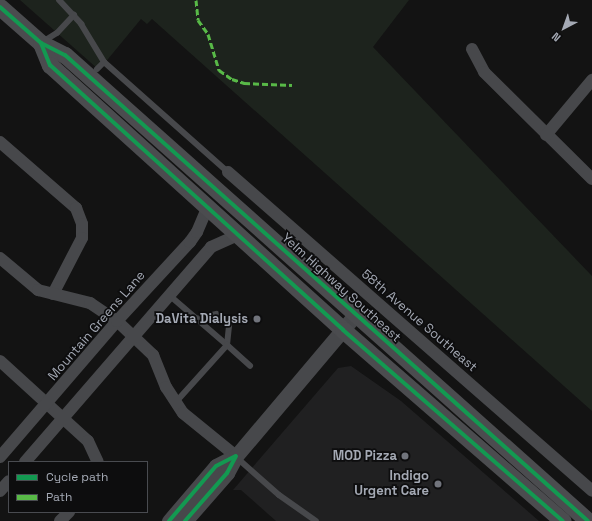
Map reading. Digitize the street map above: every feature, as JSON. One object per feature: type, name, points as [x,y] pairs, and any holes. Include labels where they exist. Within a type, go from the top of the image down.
[{"type":"main road","name":"Yelm Highway Southeast","points":[[0,7],[41,43],[64,55],[588,521]]},
{"type":"main road","name":"Yelm Highway Southeast","points":[[41,43],[50,65],[343,330],[563,521]]},
{"type":"street","points":[[472,49],[484,72],[592,179]]},
{"type":"street","points":[[546,134],[592,80]]},
{"type":"street","points":[[0,142],[76,208],[82,224],[82,238],[53,294]]},
{"type":"street","name":"58th Avenue Southeast","points":[[228,172],[592,491]]},
{"type":"street","name":"Mountain Greens Lane","points":[[0,457],[48,404],[117,322],[190,242],[197,232],[207,208]]},
{"type":"street","points":[[26,461],[211,247],[238,235]]},
{"type":"street","points":[[0,258],[38,290],[90,303],[117,322],[153,355],[176,403],[236,456]]},
{"type":"street","points":[[185,521],[227,473],[236,456],[355,315]]},
{"type":"street","points":[[0,362],[88,441],[98,461]]},
{"type":"street","points":[[169,521],[216,466],[236,456]]},
{"type":"street","points":[[0,491],[8,482]]},
{"type":"street","points":[[60,521],[68,513]]},
{"type":"lane","points":[[59,0],[74,15],[104,62],[228,172]]},
{"type":"lane","points":[[41,43],[57,33],[74,15]]},
{"type":"lane","points":[[97,69],[104,62]]},
{"type":"lane","points":[[169,295],[250,366]]},
{"type":"lane","points":[[196,319],[216,314]]},
{"type":"lane","points":[[176,403],[227,346],[229,325]]},
{"type":"lane","points":[[236,456],[279,495],[316,521]]},
{"type":"shaded area","points":[[20,0],[409,0],[373,47],[592,276],[592,411],[152,19],[147,24],[141,19],[99,70]]},
{"type":"shaded area","points":[[351,366],[401,401],[539,521],[276,521],[241,490],[233,490],[338,368]]},
{"type":"marked path","points":[[196,0],[198,20],[208,34],[219,70],[232,79],[244,83],[292,85]]},
{"type":"cycle path","points":[[0,7],[41,43],[65,55],[588,521]]},
{"type":"cycle path","points":[[41,43],[50,65],[343,330],[563,521]]},
{"type":"cycle path","points":[[169,521],[216,466],[236,456]]},
{"type":"cycle path","points":[[185,521],[227,473],[236,456]]},
{"type":"place","name":"DaVita Dialysis","points":[[257,319]]},
{"type":"place","name":"MOD Pizza","points":[[405,456]]},
{"type":"place","name":"Indigo Urgent Care","points":[[438,484]]}]
